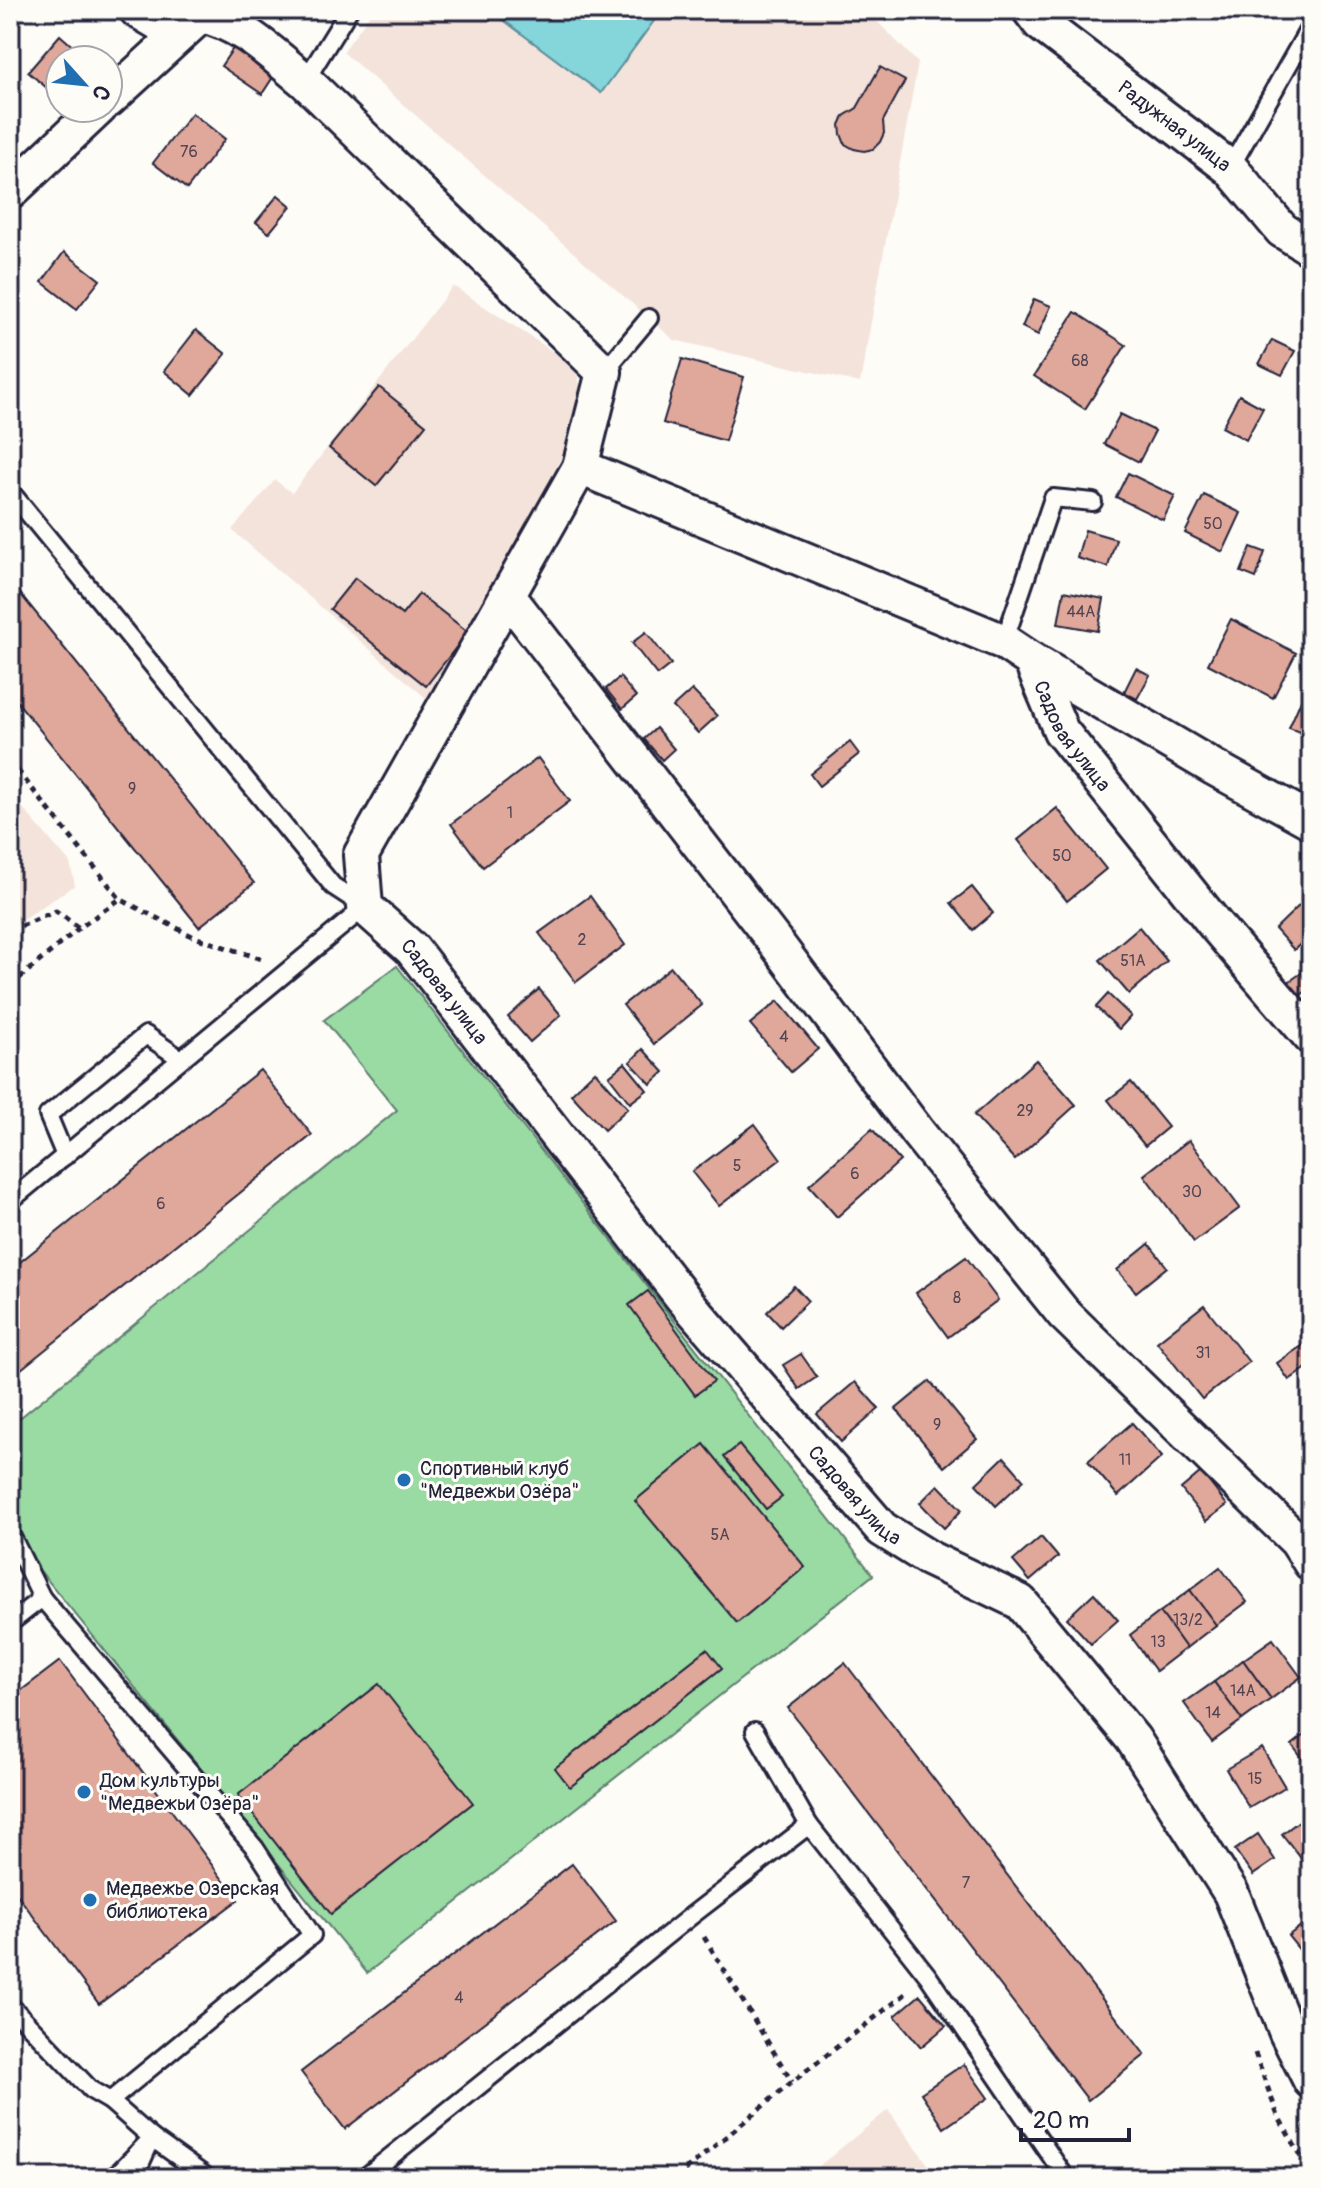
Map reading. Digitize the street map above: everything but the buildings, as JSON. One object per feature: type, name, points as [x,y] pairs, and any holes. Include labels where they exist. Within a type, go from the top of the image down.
[{"type":"street","points":[[137,10],[178,34]]},
{"type":"street","name":"Радужная улица","points":[[1030,10],[1040,23],[1230,168],[1282,230],[1311,248]]},
{"type":"street","points":[[124,85],[201,15],[221,19],[256,40],[305,81],[604,372],[580,467],[361,855],[365,907]]},
{"type":"street","points":[[10,192],[82,124]]},
{"type":"street","points":[[580,467],[1018,651],[1213,767],[1311,821]]},
{"type":"street","points":[[507,595],[769,934],[918,1133],[1064,1314],[1297,1541],[1311,1563]]},
{"type":"street","name":"Садовая улица","points":[[1018,651],[1061,731],[1217,927],[1311,1037]]},
{"type":"street","name":"Садовая улица","points":[[365,907],[412,949],[683,1298],[882,1529],[930,1559],[1020,1602],[1133,1739],[1231,1893],[1287,2033],[1311,2081]]},
{"type":"lane","points":[[305,81],[349,10]]},
{"type":"lane","points":[[1230,168],[1311,25]]},
{"type":"lane","points":[[604,372],[649,318]]},
{"type":"lane","points":[[10,491],[333,886],[365,907],[10,1201]]},
{"type":"lane","points":[[1018,651],[1053,498],[1093,502]]},
{"type":"lane","points":[[65,1156],[48,1115],[146,1035],[181,1059]]},
{"type":"lane","points":[[10,1538],[42,1598],[255,1848],[312,1935],[110,2101]]},
{"type":"lane","points":[[10,1623],[42,1598]]},
{"type":"lane","points":[[755,1731],[809,1825],[928,1976],[1066,2178]]},
{"type":"lane","points":[[364,2178],[809,1825]]},
{"type":"lane","points":[[10,2005],[91,2090],[110,2101],[152,2138],[208,2178]]},
{"type":"lane","points":[[113,2178],[152,2138]]},
{"type":"lane","points":[[134,2178],[152,2138]]},
{"type":"path","points":[[10,761],[120,899],[194,937],[290,970]]},
{"type":"path","points":[[10,986],[79,928],[120,899]]},
{"type":"path","points":[[10,931],[56,911],[79,928]]},
{"type":"path","points":[[691,1916],[792,2082]]},
{"type":"path","points":[[676,2178],[928,1976]]},
{"type":"shaded area","points":[[373,10],[866,10],[918,63],[860,383],[674,340],[343,52]]},
{"type":"shaded area","points":[[453,286],[575,366],[586,409],[434,705],[232,530],[275,480],[292,493]]},
{"type":"shaded area","points":[[10,793],[70,863],[75,885],[10,928]]},
{"type":"shaded area","points":[[888,2110],[938,2178],[804,2178]]},
{"type":"green space","name":"Спортивный клуб \"Медвежьи Озёра\"","points":[[397,966],[873,1575],[367,1973],[10,1534],[10,1426],[397,1110],[324,1020]]},
{"type":"water","points":[[490,10],[662,10],[601,93]]},
{"type":"place","name":"Спортивный клуб \"Медвежьи Озёра\"","points":[[404,1480]]},
{"type":"place","name":"Дом культуры \"Медвежьи Озёра\"","points":[[84,1792]]},
{"type":"place","name":"Медвежье Озерская библиотека","points":[[90,1900]]}]
